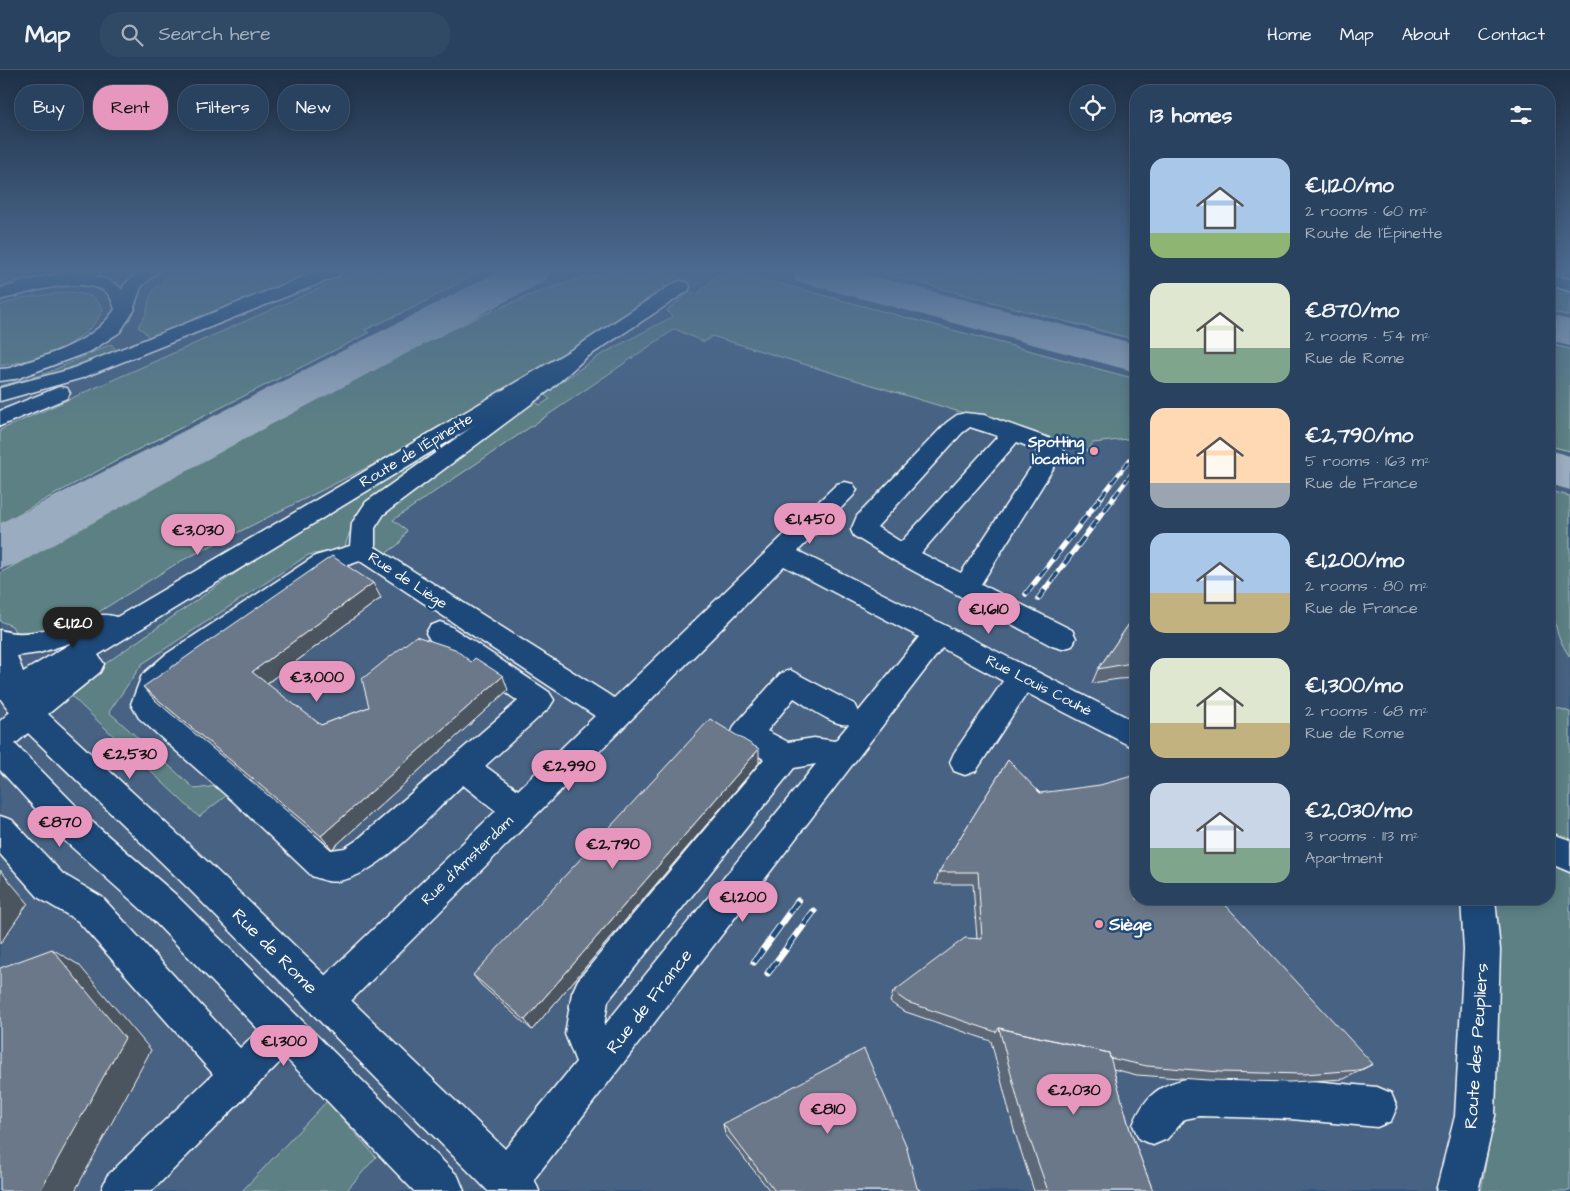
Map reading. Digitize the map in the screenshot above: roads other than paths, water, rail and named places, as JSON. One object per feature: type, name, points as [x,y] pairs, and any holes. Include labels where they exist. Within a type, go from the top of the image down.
[{"type":"main road","points":[[4,375],[84,347],[113,328],[115,324]]},
{"type":"main road","points":[[0,395],[76,374],[202,324]]},
{"type":"main road","points":[[0,419],[225,324]]},
{"type":"main road","name":"Route de l'Épinette","points":[[14,702],[148,609],[588,348],[625,324]]},
{"type":"main road","name":"Rue de Liège","points":[[588,348],[544,385],[375,508],[366,519],[360,532],[363,551],[616,714]]},
{"type":"main road","points":[[966,586],[1053,451],[1046,444],[1012,434],[976,420],[965,420],[954,428],[866,522],[863,530],[904,555],[1062,638]]},
{"type":"main road","points":[[904,555],[1012,434]]},
{"type":"main road","name":"Rue d'Amsterdam","points":[[325,1001],[518,809],[845,490]]},
{"type":"main road","points":[[363,551],[324,563],[175,663],[152,683],[146,704],[149,709],[245,792],[324,865],[337,866],[353,862],[369,851],[462,766],[539,700],[440,633]]},
{"type":"main road","name":"Rue Louis Couhé","points":[[781,553],[938,632],[1130,733]]},
{"type":"main road","name":"Route de l'Épinette","points":[[14,702],[66,681],[138,629],[148,609]]},
{"type":"main road","name":"Route de l'Épinette","points":[[0,641],[13,646],[57,638],[80,630],[124,624]]},
{"type":"main road","name":"Rue de France","points":[[513,1186],[597,1066],[938,632]]},
{"type":"main road","points":[[0,656],[7,664],[14,702],[0,739]]},
{"type":"main road","points":[[965,762],[1022,677]]},
{"type":"main road","points":[[843,755],[814,751],[784,756],[746,734],[790,682],[844,713]]},
{"type":"main road","name":"Rue de Rome","points":[[14,702],[200,877],[513,1186]]},
{"type":"main road","points":[[0,750],[78,832],[163,906],[443,1191]]},
{"type":"main road","points":[[597,1066],[584,1034],[591,993],[784,756]]},
{"type":"main road","points":[[462,766],[518,809]]},
{"type":"main road","points":[[0,831],[51,886],[90,909],[240,1076]]},
{"type":"main road","points":[[1555,850],[1570,856]]},
{"type":"main road","name":"Route des Peupliers","points":[[1457,1191],[1475,1116],[1482,950],[1478,905]]},
{"type":"main road","points":[[122,1191],[285,1031]]},
{"type":"main road","points":[[1152,1125],[1174,1101],[1200,1096],[1291,1099],[1377,1107]]},
{"type":"railway","points":[[1101,497],[1130,459]]},
{"type":"railway","points":[[1114,497],[1130,476]]},
{"type":"railway","points":[[1026,594],[1102,496]]},
{"type":"railway","points":[[1038,599],[1115,496]]},
{"type":"railway","points":[[754,962],[798,901]]},
{"type":"railway","points":[[768,973],[814,911]]},
{"type":"place","name":"Spotting location","points":[[1094,451]]},
{"type":"place","name":"Siège","points":[[1099,924]]}]
